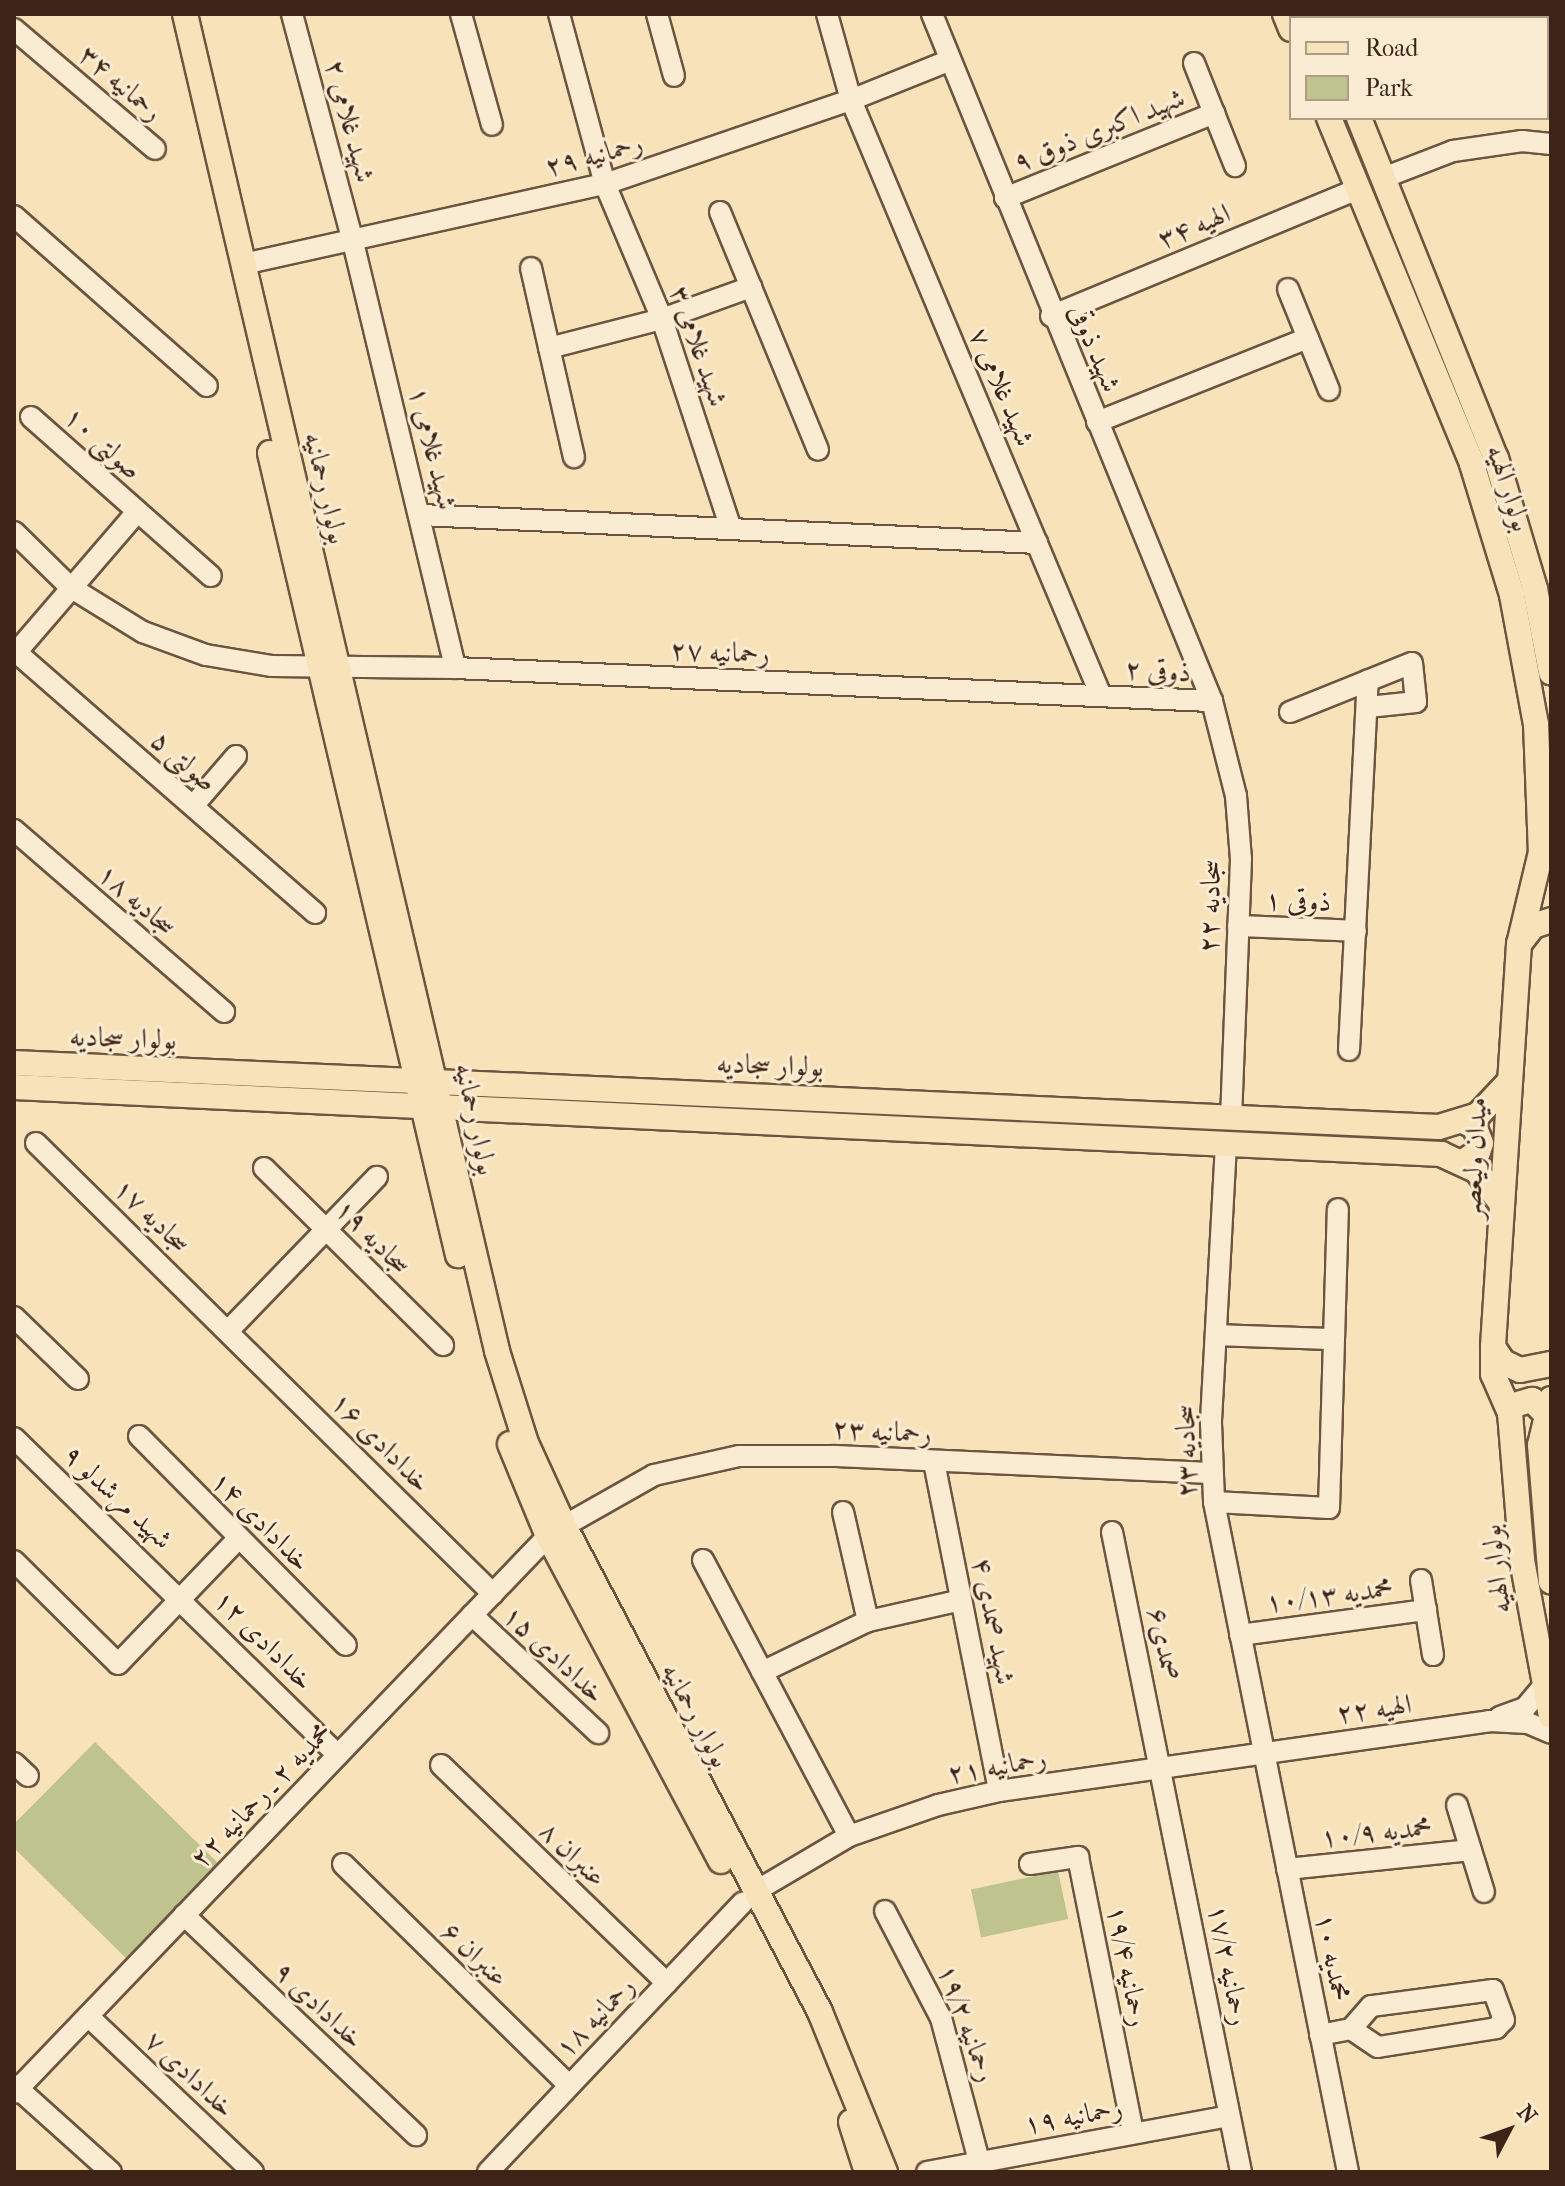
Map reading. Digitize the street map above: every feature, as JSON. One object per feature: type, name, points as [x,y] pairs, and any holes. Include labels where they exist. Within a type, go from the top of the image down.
[{"type":"main road","name":"بولوار رحمانیه","points":[[170,14],[235,266],[327,666],[434,1108],[482,1354],[511,1449],[750,1896],[820,2012],[885,2172]]},
{"type":"main road","name":"بولوار رحمانیه","points":[[185,14],[235,266]]},
{"type":"main road","name":"بولوار الهیه","points":[[1330,120],[1472,464],[1512,595],[1536,724],[1543,883],[1519,944]]},
{"type":"main road","name":"بولوار الهیه","points":[[1360,120],[1496,458],[1535,589],[1551,672]]},
{"type":"main road","points":[[1358,189],[1383,178]]},
{"type":"main road","points":[[1519,944],[1533,926],[1551,920]]},
{"type":"main road","name":"میدان ولیعصر","points":[[1510,1413],[1493,1374],[1493,1347],[1519,944]]},
{"type":"main road","name":"بولوار سجادیه","points":[[14,1063],[1231,1115],[1439,1127],[1465,1122]]},
{"type":"main road","points":[[1463,1162],[1478,1152],[1481,1143],[1479,1134],[1465,1122],[1486,1109],[1508,1083]]},
{"type":"main road","name":"بولوار سجادیه","points":[[14,1087],[1441,1154],[1463,1162],[1489,1182],[1501,1203]]},
{"type":"main road","points":[[1493,1347],[1503,1362],[1520,1370],[1551,1364]]},
{"type":"main road","points":[[1510,1413],[1514,1405],[1532,1400],[1548,1406]]},
{"type":"main road","name":"بولوار الهیه","points":[[1548,1406],[1540,1445],[1551,1582]]},
{"type":"main road","name":"بولوار الهیه","points":[[1510,1413],[1522,1560],[1551,1716]]},
{"type":"main road","name":"بولوار رحمانیه","points":[[750,1896],[852,2123],[867,2172]]},
{"type":"street","points":[[14,21],[20,14]]},
{"type":"street","name":"شهید غلامی ۲","points":[[292,14],[353,242]]},
{"type":"street","points":[[461,14],[492,125]]},
{"type":"street","name":"شهید غلامی ۳","points":[[559,14],[605,184],[662,319],[731,529]]},
{"type":"street","points":[[657,14],[674,76]]},
{"type":"street","name":"شهید غلامی ۷","points":[[827,14],[851,100],[1101,696]]},
{"type":"street","name":"شهید ذوقی","points":[[932,14],[1051,316],[1212,701]]},
{"type":"street","name":"رحمانیه ۳۴","points":[[14,29],[155,149]]},
{"type":"street","name":"رحمانیه ۲۹","points":[[235,266],[605,184],[851,100],[948,61]]},
{"type":"street","points":[[1194,63],[1235,166]]},
{"type":"street","name":"شهید اکبری ذوق ۹","points":[[1005,198],[1214,113]]},
{"type":"street","points":[[1383,178],[1453,151],[1522,141],[1551,144]]},
{"type":"street","name":"الهیه ۳۴","points":[[1051,316],[1358,189]]},
{"type":"street","points":[[720,212],[818,450]]},
{"type":"street","points":[[14,216],[207,386]]},
{"type":"street","name":"شهید غلامی ۱","points":[[353,242],[421,515],[455,668]]},
{"type":"street","points":[[531,268],[574,457]]},
{"type":"street","points":[[549,348],[662,319],[751,287]]},
{"type":"street","points":[[1288,289],[1329,390]]},
{"type":"street","points":[[1097,422],[1308,338]]},
{"type":"street","name":"صولتی ۱۰","points":[[31,417],[211,576]]},
{"type":"street","points":[[15,654],[137,512]]},
{"type":"street","points":[[421,515],[1037,543]]},
{"type":"street","name":"رحمانیه ۲۷","points":[[14,532],[70,587],[143,632],[206,655],[272,666],[455,668],[1101,696]]},
{"type":"street","name":"صولتی ۵","points":[[15,654],[315,913]]},
{"type":"street","points":[[1290,712],[1412,663],[1416,702],[1368,707]]},
{"type":"street","points":[[1349,1050],[1368,680]]},
{"type":"street","name":"ذوقی ۲","points":[[1101,696],[1212,701]]},
{"type":"street","name":"سجادیه ۲۲","points":[[1212,701],[1236,796],[1238,926],[1231,1115]]},
{"type":"street","points":[[193,806],[236,756]]},
{"type":"street","name":"سجادیه ۱۸","points":[[14,830],[224,1012]]},
{"type":"street","name":"ذوقی ۱","points":[[1238,926],[1356,931]]},
{"type":"street","name":"سجادیه ۱۷","points":[[36,1143],[229,1330]]},
{"type":"street","name":"سجادیه ۲۳","points":[[1226,1144],[1212,1473],[1214,1502],[1266,1752]]},
{"type":"street","name":"سجادیه ۱۹","points":[[264,1168],[443,1345]]},
{"type":"street","points":[[229,1330],[377,1177]]},
{"type":"street","points":[[1214,1502],[1329,1508],[1338,1209]]},
{"type":"street","points":[[14,1317],[78,1379]]},
{"type":"street","name":"خدادادی ۱۶","points":[[229,1330],[493,1594]]},
{"type":"street","points":[[1217,1335],[1334,1339]]},
{"type":"street","name":"خدادادی ۱۴","points":[[139,1436],[346,1645]]},
{"type":"street","name":"شهید مرشدلو ۹","points":[[14,1438],[183,1598]]},
{"type":"street","name":"رحمانیه ۲۳","points":[[556,1531],[624,1490],[684,1465],[755,1456],[1212,1473]]},
{"type":"street","name":"شهید صمدی ۴","points":[[934,1462],[999,1791]]},
{"type":"street","points":[[843,1512],[868,1621]]},
{"type":"street","name":"محمدیه ۲ ـ رحمانیه ۲۲","points":[[15,2089],[556,1531]]},
{"type":"street","name":"صمدی۶","points":[[1112,1532],[1163,1767]]},
{"type":"street","points":[[14,1561],[118,1664],[238,1539]]},
{"type":"street","points":[[703,1560],[849,1836]]},
{"type":"street","points":[[1421,1580],[1433,1655]]},
{"type":"street","name":"خدادادی ۱۲","points":[[183,1598],[338,1755]]},
{"type":"street","points":[[762,1672],[868,1621],[961,1600]]},
{"type":"street","name":"محمدیه ۱۰/۱۳","points":[[1240,1635],[1426,1610]]},
{"type":"street","name":"خدادادی ۱۵","points":[[472,1615],[598,1733]]},
{"type":"street","points":[[1489,1721],[1525,1708],[1544,1685]]},
{"type":"street","points":[[1489,1721],[1528,1723],[1551,1733]]},
{"type":"street","name":"الهیه ۲۲","points":[[1266,1752],[1489,1721]]},
{"type":"street","name":"رحمانیه ۲۱","points":[[750,1896],[849,1836],[938,1805],[999,1791],[1266,1752]]},
{"type":"street","name":"محمدیه ۱۰","points":[[1266,1752],[1348,2172]]},
{"type":"street","name":"عنبران ۸","points":[[441,1765],[667,1983]]},
{"type":"street","name":"رحمانیه ۱۷/۲","points":[[1163,1767],[1241,2172]]},
{"type":"street","points":[[1457,1805],[1484,1892]]},
{"type":"street","name":"محمدیه ۱۰/۹","points":[[1287,1869],[1471,1850]]},
{"type":"street","name":"رحمانیه ۱۹/۴","points":[[1030,1864],[1078,1857],[1133,2133]]},
{"type":"street","name":"عنبران ۶","points":[[343,1864],[568,2084]]},
{"type":"street","name":"رحمانیه ۱۸","points":[[488,2172],[568,2084],[750,1896]]},
{"type":"street","name":"رحمانیه ۱۹/۲","points":[[885,1911],[941,2018],[979,2161]]},
{"type":"street","name":"خدادادی ۹","points":[[184,1915],[416,2135]]},
{"type":"street","points":[[1320,2035],[1351,2029],[1371,2006],[1493,1990],[1504,2020],[1496,2028],[1378,2047],[1351,2029]]},
{"type":"street","name":"خدادادی ۷","points":[[88,2016],[253,2172]]},
{"type":"street","points":[[15,2089],[111,2172]]},
{"type":"street","name":"رحمانیه ۱۹","points":[[927,2172],[1229,2116]]},
{"type":"green space","points":[[95,1742],[221,1866],[129,1961],[14,1848],[14,1824]]},
{"type":"green space","points":[[1058,1871],[1068,1919],[981,1937],[971,1890]]}]
